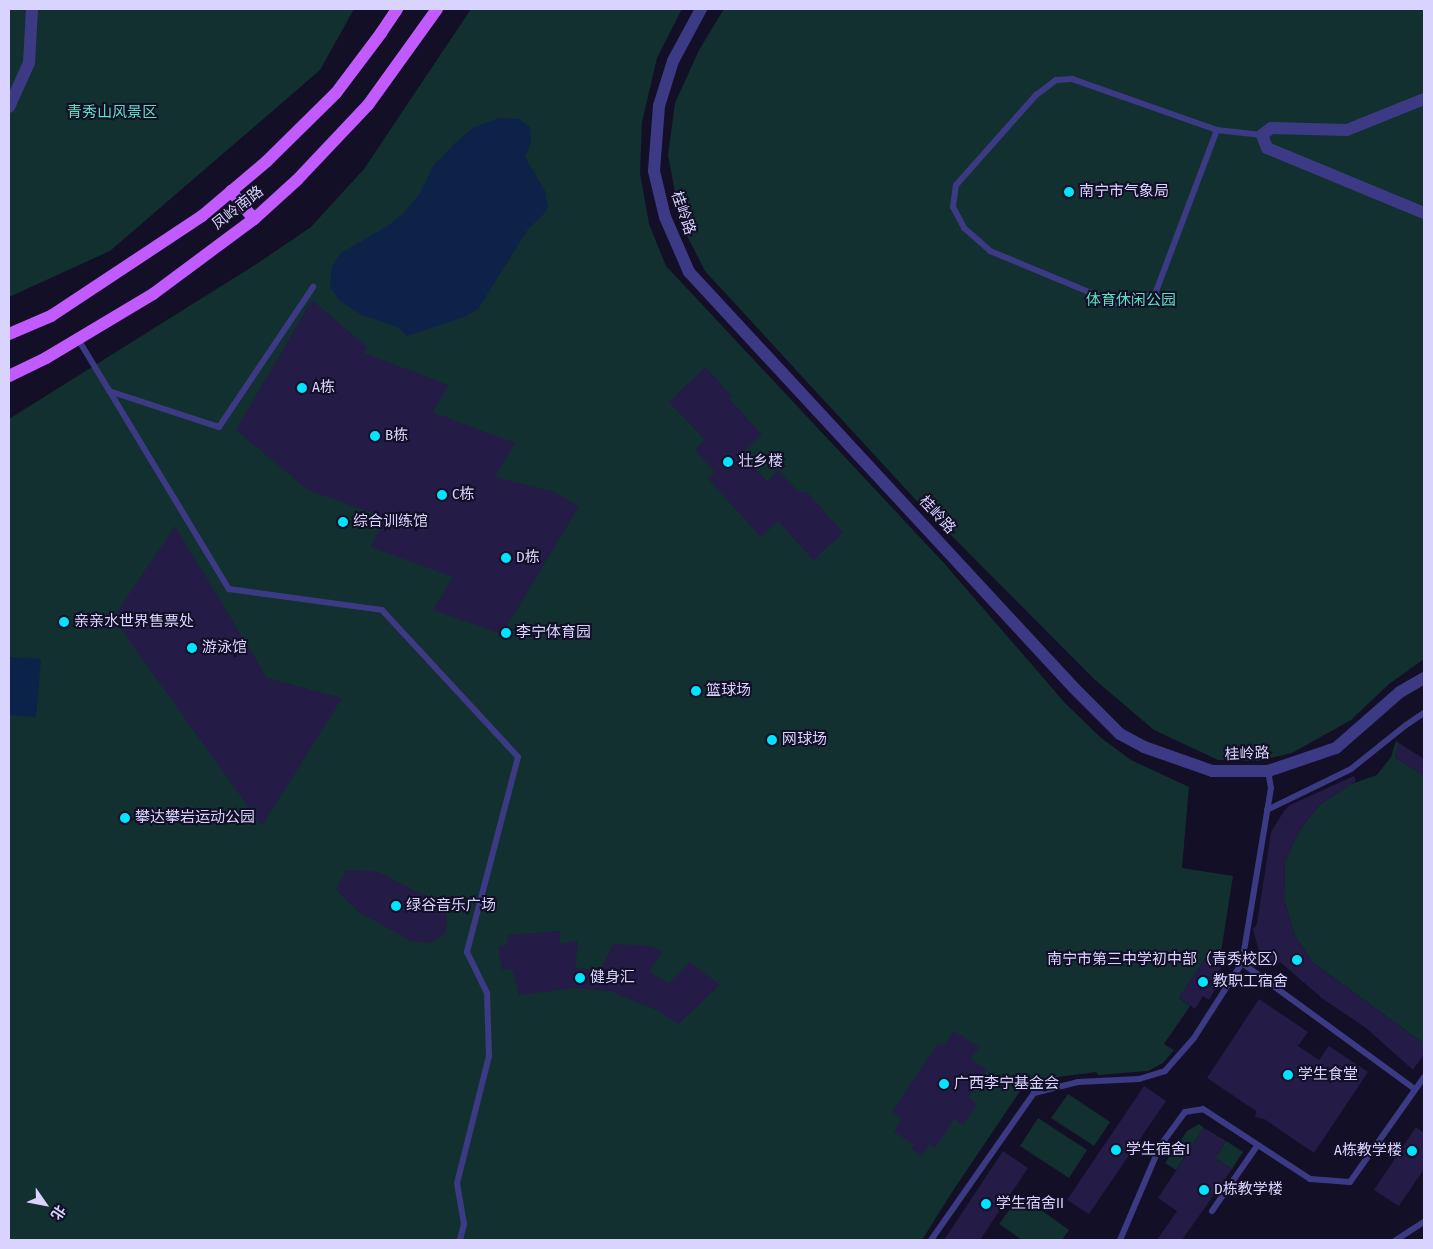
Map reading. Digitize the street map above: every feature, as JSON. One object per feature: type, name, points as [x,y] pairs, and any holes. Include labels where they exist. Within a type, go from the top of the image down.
[{"type":"main road","name":"凤岭南路","points":[[9,334],[51,316],[202,216],[267,161],[336,93],[381,34],[396,9]]},
{"type":"main road","name":"凤岭南路","points":[[9,376],[46,358],[153,294],[254,220],[297,180],[368,105],[437,9]]},
{"type":"main road","points":[[231,191],[254,220]]},
{"type":"main road","points":[[9,382],[46,358]]},
{"type":"street","points":[[9,107],[29,63],[32,9]]},
{"type":"street","name":"桂岭路","points":[[701,9],[673,61],[659,106],[654,171],[664,217],[689,272],[1073,686],[1120,734],[1144,747],[1212,771],[1268,771],[1336,748],[1400,692],[1424,678]]},
{"type":"street","points":[[1424,99],[1347,130],[1271,128],[1262,135],[1267,148],[1424,213]]},
{"type":"lane","points":[[1217,130],[1154,294],[1118,304],[990,251],[964,228],[953,207],[956,185],[1036,95],[1056,80],[1072,79],[1217,130],[1262,135]]},
{"type":"lane","points":[[110,391],[219,427],[313,287]]},
{"type":"lane","points":[[78,339],[229,589],[382,610],[518,757],[467,952],[488,993],[489,1056],[457,1183],[464,1224],[460,1240]]},
{"type":"lane","points":[[1267,810],[1351,769],[1406,724],[1424,713]]},
{"type":"lane","points":[[930,1240],[1034,1093],[1078,1082],[1139,1079],[1165,1071],[1194,1038],[1242,963],[1271,788],[1268,771]]},
{"type":"lane","points":[[1242,963],[1415,1089]]},
{"type":"lane","points":[[1120,1240],[1160,1146],[1185,1112],[1203,1109],[1256,1146],[1310,1179],[1350,1182],[1424,1077]]},
{"type":"lane","points":[[1212,1211],[1256,1146]]},
{"type":"lane","points":[[1396,1240],[1424,1222]]},
{"type":"green space","name":"青秀山风景区","points":[[9,9],[354,9],[320,70],[110,251],[9,297]]},
{"type":"green space","name":"李宁体育园","points":[[471,9],[682,9],[657,58],[642,122],[640,173],[649,224],[666,266],[943,562],[1065,703],[1100,737],[1131,760],[1189,787],[1182,868],[1233,876],[1221,952],[1210,951],[1179,998],[1190,1006],[1164,1044],[1174,1050],[1163,1063],[1148,1071],[1098,1075],[1096,1072],[1027,1081],[922,1240],[9,1240],[9,419],[261,261],[311,227],[364,169]]},
{"type":"green space","name":"体育休闲公园","points":[[724,9],[1424,9],[1424,659],[1389,684],[1351,720],[1292,753],[1257,761],[1218,760],[1154,730],[1094,679],[915,499],[705,271],[681,224],[668,155],[675,103],[699,50]]},
{"type":"green space","points":[[1396,741],[1399,743],[1395,757],[1424,776],[1424,1044],[1312,962],[1294,934],[1284,899],[1285,861],[1299,831],[1319,805],[1351,784],[1377,775],[1391,757]]},
{"type":"green space","points":[[1068,1094],[1110,1122],[1094,1146],[1051,1118]]},
{"type":"green space","points":[[1038,1118],[1087,1150],[1069,1178],[1020,1146]]},
{"type":"green space","points":[[1199,1124],[1204,1128],[1176,1170],[1165,1163],[1187,1131]]},
{"type":"green space","points":[[1226,1141],[1243,1152],[1232,1169],[1215,1158]]},
{"type":"green space","points":[[1020,1195],[1069,1230],[1062,1240],[1022,1240],[999,1224]]},
{"type":"water","points":[[499,118],[519,119],[530,127],[531,142],[525,157],[545,191],[548,207],[543,215],[528,229],[478,309],[464,317],[407,336],[397,327],[362,315],[340,301],[330,287],[332,266],[341,253],[386,227],[403,214],[420,193],[434,165],[455,143],[474,127]]},
{"type":"water","points":[[9,657],[41,659],[36,717],[9,715]]},
{"type":"building","points":[[312,300],[367,347],[364,353],[449,385],[432,412],[515,443],[495,477],[552,491],[579,506],[502,634],[433,610],[453,577],[370,547],[386,518],[308,490],[236,430]]},
{"type":"building","name":"壮乡楼","points":[[705,367],[732,396],[729,399],[762,434],[742,454],[767,481],[778,470],[799,492],[807,492],[843,533],[813,560],[778,521],[761,537],[708,479],[715,472],[695,450],[705,440],[669,402]]},
{"type":"building","name":"游泳馆","points":[[175,526],[267,678],[342,698],[262,826],[113,618]]},
{"type":"building","points":[[1399,743],[1424,759],[1424,776],[1395,757]]},
{"type":"building","points":[[1354,776],[1356,781],[1319,805],[1299,831],[1285,861],[1284,899],[1294,934],[1312,962],[1424,1044],[1424,1054],[1413,1070],[1366,1028],[1323,999],[1280,962],[1276,966],[1268,964],[1259,951],[1253,929],[1257,924],[1271,832],[1284,811],[1290,805]]},
{"type":"building","name":"绿谷音乐广场","points":[[346,870],[376,871],[433,900],[447,915],[446,933],[431,943],[411,941],[359,912],[336,890]]},
{"type":"building","name":"健身汇","points":[[560,931],[560,944],[578,941],[575,968],[601,970],[613,944],[651,946],[662,952],[649,972],[669,983],[690,962],[720,985],[678,1024],[656,1010],[610,991],[575,988],[519,995],[512,969],[502,970],[498,947],[507,945],[508,935]]},
{"type":"building","name":"教职工宿舍","points":[[1210,951],[1226,961],[1213,980],[1219,983],[1209,1000],[1203,996],[1195,1009],[1179,998]]},
{"type":"building","name":"学生食堂","points":[[1259,999],[1308,1032],[1298,1046],[1319,1060],[1329,1046],[1368,1072],[1314,1153],[1264,1119],[1255,1117],[1256,1111],[1207,1078]]},
{"type":"building","name":"广西李宁基金会","points":[[954,1031],[979,1047],[971,1059],[987,1070],[968,1098],[977,1104],[963,1125],[954,1119],[935,1148],[929,1144],[922,1156],[911,1149],[914,1145],[894,1132],[902,1119],[892,1112],[938,1043],[944,1046]]},
{"type":"building","name":"学生宿舍I","points":[[1144,1086],[1166,1101],[1089,1214],[1067,1200]]},
{"type":"building","name":"A栋教学楼","points":[[1416,1127],[1424,1133],[1424,1169],[1399,1206],[1374,1190]]},
{"type":"building","name":"D栋教学楼","points":[[1204,1128],[1226,1141],[1215,1158],[1232,1169],[1182,1240],[1157,1240],[1177,1211],[1158,1198]]},
{"type":"building","name":"学生宿舍II","points":[[1003,1151],[1028,1168],[980,1240],[944,1240]]},
{"type":"place","name":"南宁市气象局","points":[[1069,192]]},
{"type":"place","name":"A栋","points":[[302,388]]},
{"type":"place","name":"B栋","points":[[375,436]]},
{"type":"place","name":"壮乡楼","points":[[728,462]]},
{"type":"place","name":"C栋","points":[[442,495]]},
{"type":"place","name":"综合训练馆","points":[[343,522]]},
{"type":"place","name":"D栋","points":[[506,558]]},
{"type":"place","name":"亲亲水世界售票处","points":[[64,622]]},
{"type":"place","name":"李宁体育园","points":[[506,633]]},
{"type":"place","name":"游泳馆","points":[[192,648]]},
{"type":"place","name":"篮球场","points":[[696,691]]},
{"type":"place","name":"网球场","points":[[772,740]]},
{"type":"place","name":"攀达攀岩运动公园","points":[[125,818]]},
{"type":"place","name":"绿谷音乐广场","points":[[396,906]]},
{"type":"place","name":"南宁市第三中学初中部（青秀校区）","points":[[1297,960]]},
{"type":"place","name":"健身汇","points":[[580,978]]},
{"type":"place","name":"教职工宿舍","points":[[1203,982]]},
{"type":"place","name":"学生食堂","points":[[1288,1075]]},
{"type":"place","name":"广西李宁基金会","points":[[944,1084]]},
{"type":"place","name":"学生宿舍I","points":[[1116,1150]]},
{"type":"place","name":"A栋教学楼","points":[[1412,1151]]},
{"type":"place","name":"D栋教学楼","points":[[1204,1190]]},
{"type":"place","name":"学生宿舍II","points":[[986,1204]]}]
